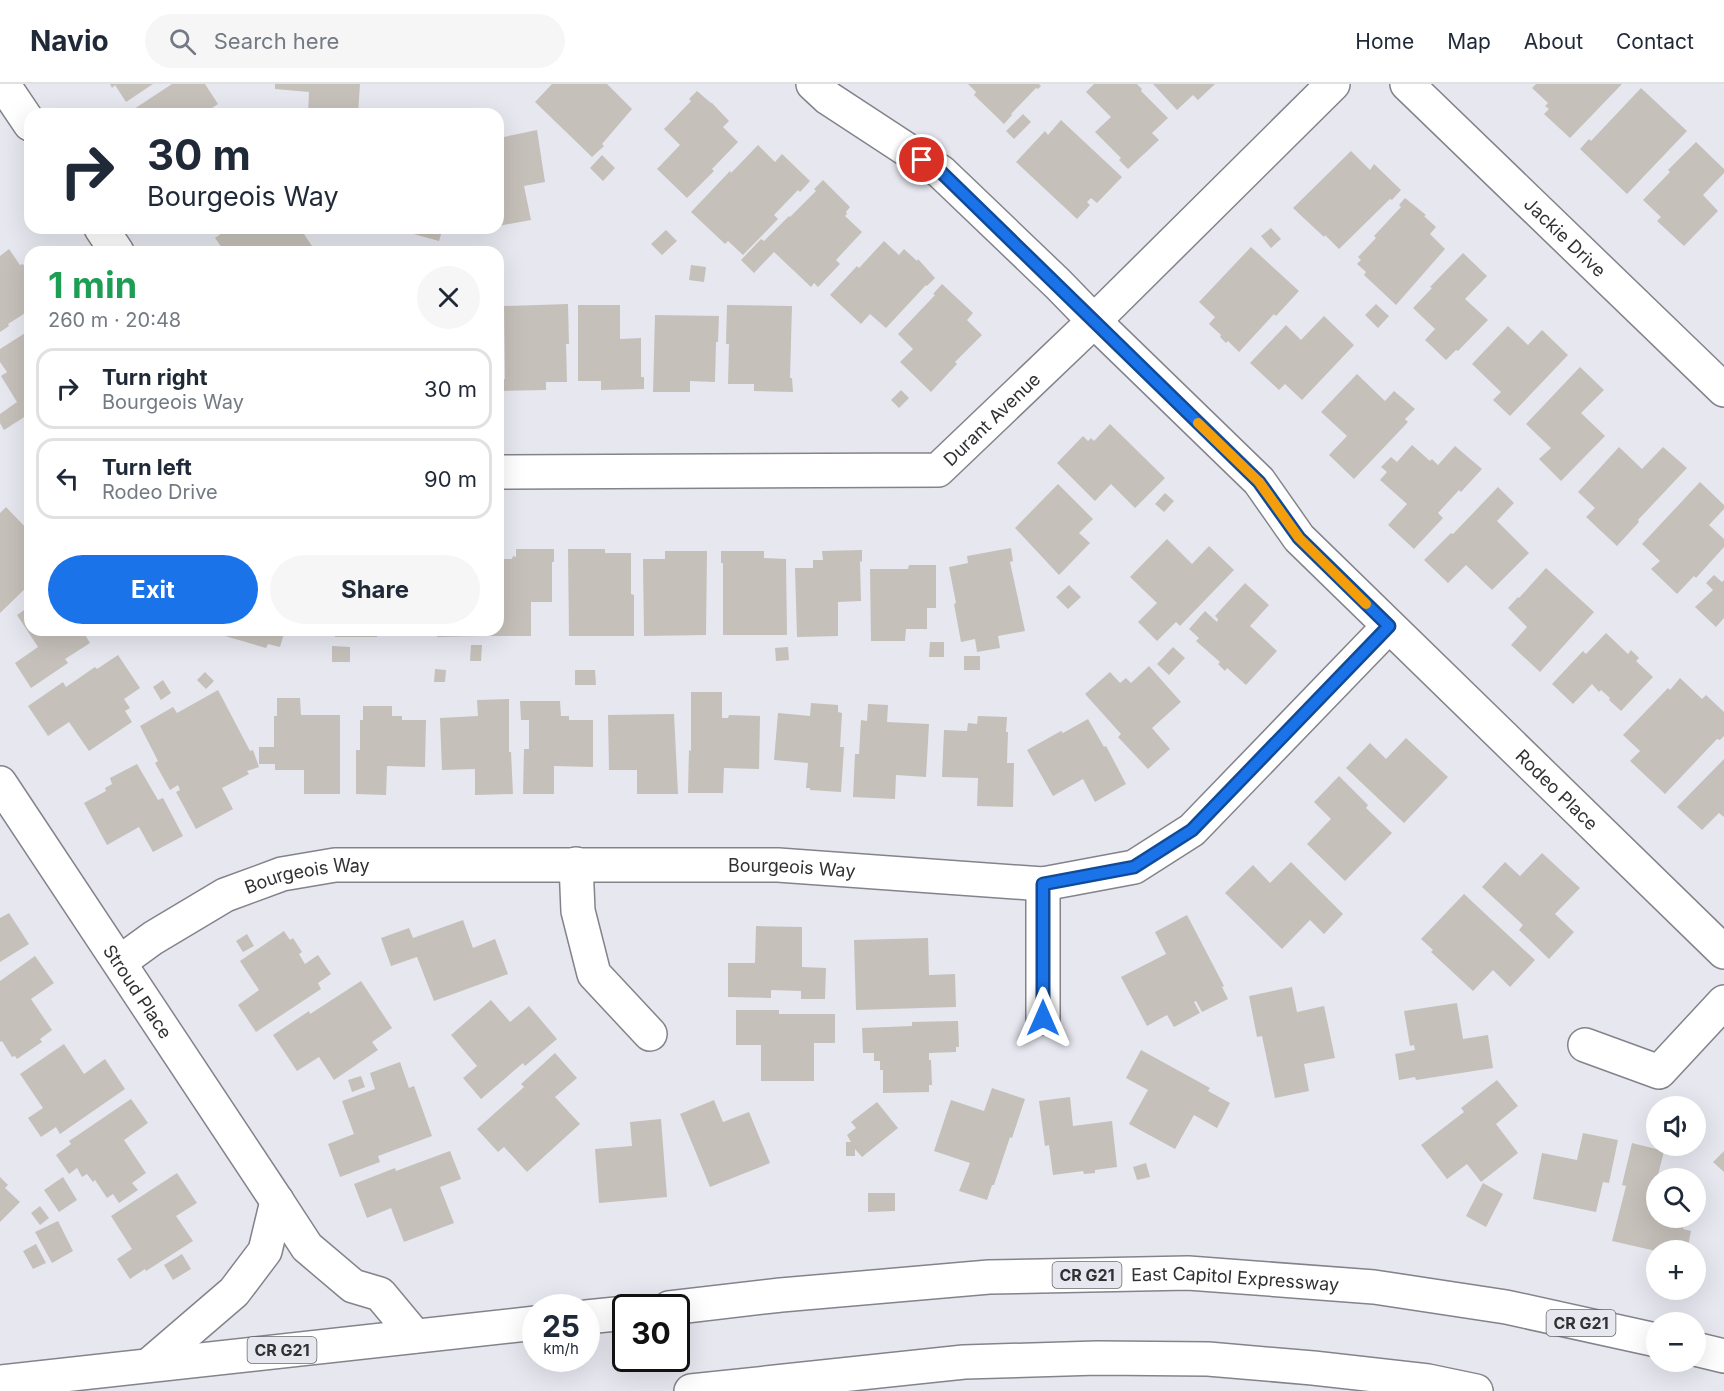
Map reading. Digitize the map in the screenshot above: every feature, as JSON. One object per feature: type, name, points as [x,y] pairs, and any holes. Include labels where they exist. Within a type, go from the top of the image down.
[{"type":"main road","points":[[3,84],[24,115]]},
{"type":"main road","name":"Rodeo Place","points":[[813,84],[828,98],[941,172],[1259,482],[1299,538],[1724,952]]},
{"type":"main road","name":"Durant Avenue","points":[[504,472],[938,470],[1094,321],[1333,84]]},
{"type":"main road","name":"Jackie Drive","points":[[1407,84],[1724,390]]},
{"type":"main road","name":"Bourgeois Way","points":[[120,962],[225,895],[282,874],[335,865],[778,865],[1043,884],[1134,867],[1192,830],[1389,626]]},
{"type":"main road","name":"Stroud Place","points":[[0,783],[307,1247],[353,1286],[380,1294],[415,1336]]},
{"type":"main road","points":[[576,864],[578,911],[594,974],[650,1034]]},
{"type":"main road","points":[[1043,884],[1043,1018]]},
{"type":"main road","points":[[1585,1045],[1659,1072],[1724,1002]]},
{"type":"main road","points":[[149,1365],[234,1292],[265,1251],[277,1201]]},
{"type":"main road","name":"East Capitol Expressway","points":[[690,1306],[781,1295],[990,1277],[1188,1273],[1374,1287],[1506,1307],[1646,1338]]},
{"type":"main road","name":"CR G21","points":[[0,1382],[522,1325]]},
{"type":"main road","points":[[1706,1352],[1724,1356]]},
{"type":"main road","points":[[691,1391],[964,1362],[1097,1358],[1208,1359],[1313,1368],[1476,1391]]},
{"type":"building","points":[[110,84],[153,84],[126,102],[115,85],[112,88]]},
{"type":"building","points":[[172,84],[205,84],[218,104],[212,108],[136,108]]},
{"type":"building","points":[[275,84],[360,84],[358,108],[308,108],[309,92],[275,89]]},
{"type":"building","points":[[552,84],[607,84],[632,109],[602,144],[604,146],[592,157],[535,102]]},
{"type":"building","points":[[968,84],[1039,84],[1041,86],[1036,88],[1004,124],[974,95],[976,92]]},
{"type":"building","points":[[1094,84],[1137,84],[1168,118],[1152,133],[1159,140],[1128,169],[1119,160],[1121,158],[1095,132],[1111,117],[1086,92]]},
{"type":"building","points":[[1153,84],[1215,84],[1198,100],[1193,95],[1177,110]]},
{"type":"building","points":[[1536,84],[1622,84],[1570,138],[1544,114],[1549,109],[1545,106],[1548,103],[1532,88]]},
{"type":"building","points":[[1641,88],[1687,131],[1627,194],[1580,149],[1589,139],[1591,141]]},
{"type":"building","points":[[697,91],[729,121],[723,127],[738,142],[687,198],[657,169],[680,145],[664,129],[691,101],[689,99]]},
{"type":"building","points":[[1023,114],[1031,122],[1014,139],[1006,131]]},
{"type":"building","points":[[1061,120],[1122,177],[1097,203],[1091,198],[1087,202],[1090,205],[1077,219],[1016,162],[1045,131],[1048,135]]},
{"type":"building","points":[[537,130],[545,182],[524,186],[531,220],[504,225],[504,137]]},
{"type":"building","points":[[1696,142],[1724,169],[1724,173],[1703,195],[1718,211],[1684,246],[1657,221],[1661,217],[1643,200]]},
{"type":"building","points":[[758,145],[775,162],[782,154],[810,181],[774,215],[778,219],[743,255],[728,241],[725,244],[691,212]]},
{"type":"building","points":[[1351,151],[1370,170],[1374,164],[1401,190],[1339,249],[1293,208]]},
{"type":"building","points":[[602,155],[615,168],[603,181],[590,168]]},
{"type":"building","points":[[823,180],[850,207],[845,216],[862,232],[836,260],[840,264],[818,287],[814,283],[811,287],[774,252],[754,273],[741,260],[761,239],[764,241],[790,217],[816,191],[814,189]]},
{"type":"building","points":[[1405,198],[1426,215],[1424,216],[1436,227],[1430,234],[1445,249],[1396,305],[1364,275],[1366,272],[1357,264],[1361,260],[1358,257],[1401,207],[1399,205]]},
{"type":"building","points":[[1271,228],[1281,239],[1271,248],[1261,236]]},
{"type":"building","points":[[666,230],[677,241],[662,255],[651,244]]},
{"type":"building","points":[[221,234],[304,234],[312,246],[221,246],[215,238]]},
{"type":"building","points":[[414,234],[441,234],[439,241]]},
{"type":"building","points":[[884,241],[899,255],[904,249],[917,261],[918,259],[935,278],[886,328],[870,314],[861,324],[830,295]]},
{"type":"building","points":[[1251,247],[1299,291],[1239,352],[1228,341],[1226,343],[1209,324],[1215,317],[1199,302]]},
{"type":"building","points":[[9,249],[20,265],[24,266],[24,314],[0,332],[0,256]]},
{"type":"building","points":[[1463,253],[1487,276],[1465,299],[1488,320],[1446,360],[1425,340],[1435,329],[1413,308]]},
{"type":"building","points":[[691,265],[706,267],[704,282],[689,280]]},
{"type":"building","points":[[942,284],[973,313],[967,320],[982,335],[955,362],[957,364],[931,392],[900,362],[913,349],[898,334],[935,295],[933,294]]},
{"type":"building","points":[[568,304],[567,382],[546,382],[546,390],[504,391],[504,306]]},
{"type":"building","points":[[1376,304],[1389,316],[1378,328],[1365,315]]},
{"type":"building","points":[[578,305],[620,305],[620,339],[641,338],[641,377],[644,377],[644,389],[601,390],[601,381],[578,381]]},
{"type":"building","points":[[727,305],[792,306],[790,378],[792,378],[793,392],[754,391],[754,384],[728,384]]},
{"type":"building","points":[[655,315],[719,316],[715,382],[690,381],[690,392],[653,392]]},
{"type":"building","points":[[1324,316],[1354,345],[1302,400],[1285,384],[1279,390],[1250,363],[1286,325],[1301,340]]},
{"type":"building","points":[[1508,326],[1528,345],[1542,330],[1568,355],[1510,416],[1493,400],[1501,392],[1472,364]]},
{"type":"building","points":[[24,334],[24,417],[4,430],[0,423],[0,414],[17,402],[1,376],[7,372],[0,362],[0,349]]},
{"type":"building","points":[[1580,367],[1604,390],[1581,413],[1605,436],[1561,481],[1539,459],[1551,448],[1526,424]]},
{"type":"building","points":[[1357,374],[1385,401],[1394,391],[1415,409],[1405,419],[1408,422],[1354,479],[1329,455],[1347,436],[1321,412]]},
{"type":"building","points":[[901,390],[909,398],[899,408],[891,400]]},
{"type":"building","points":[[1110,424],[1165,478],[1135,508],[1111,484],[1095,501],[1057,463],[1083,436],[1088,441],[1091,438],[1094,441]]},
{"type":"building","points":[[1412,445],[1438,465],[1455,446],[1482,469],[1438,513],[1443,518],[1414,549],[1388,525],[1407,504],[1380,480],[1387,472],[1381,467],[1391,457],[1397,462]]},
{"type":"building","points":[[1619,447],[1642,469],[1663,447],[1687,468],[1617,546],[1586,517],[1595,508],[1578,492]]},
{"type":"building","points":[[1700,482],[1724,505],[1724,509],[1709,525],[1724,539],[1724,547],[1696,578],[1694,576],[1677,594],[1651,569],[1660,561],[1642,544]]},
{"type":"building","points":[[1058,484],[1093,519],[1079,533],[1090,543],[1059,575],[1015,528]]},
{"type":"building","points":[[1498,487],[1514,503],[1497,521],[1529,553],[1492,590],[1466,565],[1448,583],[1424,560],[1451,533],[1453,534]]},
{"type":"building","points":[[1165,493],[1174,501],[1164,512],[1155,504]]},
{"type":"building","points":[[6,507],[24,526],[24,590],[0,613],[0,513]]},
{"type":"building","points":[[1167,539],[1192,564],[1209,546],[1234,570],[1180,626],[1176,622],[1157,641],[1138,622],[1157,603],[1130,577]]},
{"type":"building","points":[[1011,548],[1013,561],[1010,562],[1025,631],[998,636],[1000,648],[977,652],[975,639],[961,642],[949,567],[968,563],[967,556]]},
{"type":"building","points":[[516,549],[554,549],[552,602],[531,602],[531,636],[504,636],[504,559],[516,557]]},
{"type":"building","points":[[568,549],[605,549],[605,553],[631,553],[634,636],[569,636]]},
{"type":"building","points":[[862,550],[861,601],[838,602],[838,636],[797,637],[795,568],[813,568],[813,560],[823,560],[822,551]]},
{"type":"building","points":[[665,551],[707,551],[706,635],[644,636],[643,559],[665,559]]},
{"type":"building","points":[[721,551],[764,551],[764,558],[786,559],[787,635],[723,635]]},
{"type":"building","points":[[909,565],[936,565],[936,608],[927,608],[927,629],[906,629],[905,641],[871,641],[870,569],[908,569]]},
{"type":"building","points":[[1546,568],[1594,612],[1540,672],[1511,645],[1527,627],[1508,608]]},
{"type":"building","points":[[1714,575],[1722,582],[1724,580],[1724,618],[1716,627],[1695,607],[1713,590],[1706,583]]},
{"type":"building","points":[[1245,583],[1269,605],[1250,626],[1277,651],[1246,685],[1227,668],[1225,671],[1218,664],[1220,662],[1196,641],[1199,638],[1189,629],[1205,611],[1217,622],[1218,619],[1215,616]]},
{"type":"building","points":[[1069,585],[1081,597],[1068,609],[1056,597]]},
{"type":"building","points":[[24,610],[24,626],[17,615]]},
{"type":"building","points":[[1606,633],[1628,654],[1631,650],[1639,658],[1636,661],[1653,677],[1621,711],[1609,700],[1610,698],[1601,690],[1599,692],[1592,684],[1573,704],[1552,684],[1583,651],[1586,654]]},
{"type":"building","points":[[31,636],[86,636],[90,643],[65,659],[68,663],[31,688],[15,663],[38,647]]},
{"type":"building","points":[[225,636],[283,636],[280,647],[268,644],[266,648]]},
{"type":"building","points":[[335,636],[377,636],[377,637]]},
{"type":"building","points":[[930,642],[944,642],[944,657],[929,657]]},
{"type":"building","points":[[471,645],[482,645],[481,661],[470,661]]},
{"type":"building","points":[[332,646],[350,647],[350,662],[332,662]]},
{"type":"building","points":[[788,647],[789,660],[776,661],[775,648]]},
{"type":"building","points":[[1173,647],[1185,658],[1169,675],[1157,664]]},
{"type":"building","points":[[118,655],[140,688],[124,699],[130,708],[125,711],[132,722],[89,751],[69,722],[48,736],[28,706],[63,682],[66,687],[95,667],[97,669]]},
{"type":"building","points":[[964,656],[980,656],[980,670],[964,670]]},
{"type":"building","points":[[1149,666],[1181,702],[1152,728],[1170,749],[1148,769],[1118,737],[1121,734],[1085,694],[1110,672],[1120,683],[1126,678],[1131,683]]},
{"type":"building","points":[[435,669],[446,670],[445,682],[434,682]]},
{"type":"building","points":[[575,670],[595,670],[596,685],[575,685]]},
{"type":"building","points":[[205,672],[214,681],[206,689],[197,680]]},
{"type":"building","points":[[1680,678],[1702,699],[1706,695],[1724,712],[1724,736],[1720,740],[1717,739],[1665,794],[1630,761],[1640,751],[1623,735]]},
{"type":"building","points":[[163,680],[171,693],[161,700],[153,687]]},
{"type":"building","points":[[218,690],[250,751],[253,750],[259,767],[247,771],[249,774],[222,788],[233,809],[196,829],[176,792],[180,790],[178,785],[170,790],[155,763],[158,761],[140,726],[173,707],[177,713]]},
{"type":"building","points":[[691,692],[722,692],[722,718],[728,718],[729,715],[760,716],[759,769],[724,768],[723,793],[688,793]]},
{"type":"building","points":[[277,698],[300,698],[301,715],[340,715],[340,794],[304,794],[304,770],[275,770],[275,764],[259,764],[259,747],[274,747],[274,716],[277,716]]},
{"type":"building","points":[[509,699],[509,752],[511,752],[513,794],[475,795],[475,769],[442,770],[440,718],[478,716],[477,700]]},
{"type":"building","points":[[520,701],[560,701],[561,716],[569,716],[569,720],[593,720],[593,767],[554,766],[554,794],[523,794],[524,749],[529,749],[529,720],[521,720]]},
{"type":"building","points":[[811,703],[838,705],[838,712],[842,713],[840,747],[844,747],[841,792],[806,788],[808,763],[774,760],[778,713],[810,716]]},
{"type":"building","points":[[868,704],[888,705],[887,722],[929,724],[926,777],[896,775],[895,799],[853,797],[855,754],[859,754],[861,720],[867,721]]},
{"type":"building","points":[[363,706],[392,706],[392,716],[402,716],[402,720],[426,720],[425,767],[387,766],[386,795],[356,794],[356,750],[360,750],[360,720],[363,720]]},
{"type":"building","points":[[674,714],[678,794],[637,794],[637,770],[609,770],[608,715]]},
{"type":"building","points":[[978,716],[1007,717],[1007,763],[1014,763],[1013,807],[977,806],[978,778],[942,777],[944,730],[967,731],[968,723],[977,724]]},
{"type":"building","points":[[1088,719],[1104,747],[1106,746],[1126,784],[1095,802],[1083,779],[1053,796],[1027,750]]},
{"type":"building","points":[[1406,738],[1448,777],[1404,823],[1346,768],[1370,743],[1386,759]]},
{"type":"building","points":[[1724,759],[1724,817],[1719,813],[1702,830],[1677,807]]},
{"type":"building","points":[[137,764],[158,800],[163,798],[183,836],[153,852],[139,827],[107,845],[84,803],[106,791],[105,788],[112,784],[110,778]]},
{"type":"building","points":[[1339,776],[1368,805],[1366,808],[1392,833],[1345,881],[1307,844],[1331,819],[1314,802]]},
{"type":"building","points":[[1542,853],[1580,888],[1555,914],[1574,932],[1549,959],[1519,930],[1523,925],[1482,887],[1505,862],[1520,876]]},
{"type":"building","points":[[1291,862],[1343,914],[1324,934],[1310,920],[1282,949],[1225,893],[1253,865],[1270,883]]},
{"type":"building","points":[[1464,894],[1535,960],[1510,987],[1493,970],[1473,991],[1431,952],[1433,950],[1421,939]]},
{"type":"building","points":[[9,913],[29,944],[0,962],[0,918]]},
{"type":"building","points":[[1187,915],[1224,986],[1222,987],[1228,999],[1202,1012],[1196,1001],[1194,1002],[1200,1013],[1174,1027],[1167,1015],[1147,1026],[1121,977],[1166,954],[1155,932]]},
{"type":"building","points":[[463,920],[473,948],[495,939],[508,974],[434,1001],[417,957],[391,966],[381,938],[409,928],[413,938]]},
{"type":"building","points":[[756,926],[802,927],[802,967],[826,968],[825,999],[801,999],[801,991],[771,990],[771,998],[728,997],[728,963],[755,963]]},
{"type":"building","points":[[284,931],[290,940],[293,938],[302,952],[299,954],[305,964],[318,955],[331,974],[318,983],[321,989],[256,1032],[238,1005],[259,990],[240,961]]},
{"type":"building","points":[[247,934],[254,946],[243,952],[236,941]]},
{"type":"building","points":[[928,938],[929,975],[955,974],[956,1007],[856,1010],[854,940]]},
{"type":"building","points":[[35,956],[54,983],[31,999],[52,1030],[40,1039],[42,1042],[17,1059],[15,1056],[12,1057],[2,1041],[0,1042],[0,981]]},
{"type":"building","points":[[361,981],[392,1028],[372,1042],[378,1050],[334,1080],[319,1057],[297,1071],[273,1035]]},
{"type":"building","points":[[1292,987],[1297,1012],[1324,1006],[1335,1058],[1304,1064],[1309,1091],[1275,1098],[1262,1036],[1257,1037],[1249,996]]},
{"type":"building","points":[[491,1000],[510,1022],[529,1006],[557,1039],[525,1066],[523,1063],[481,1099],[463,1078],[477,1066],[451,1035]]},
{"type":"building","points":[[1457,1003],[1463,1039],[1488,1035],[1493,1068],[1416,1080],[1415,1077],[1399,1080],[1395,1054],[1415,1050],[1414,1045],[1410,1046],[1404,1011]]},
{"type":"building","points":[[736,1010],[779,1010],[779,1014],[835,1014],[835,1043],[814,1043],[814,1081],[761,1081],[761,1045],[736,1045]]},
{"type":"building","points":[[958,1021],[959,1047],[956,1047],[956,1052],[929,1053],[932,1085],[929,1085],[929,1092],[883,1093],[883,1070],[880,1070],[880,1061],[874,1061],[874,1053],[863,1053],[862,1028],[912,1026],[912,1022]]},
{"type":"building","points":[[64,1044],[84,1074],[105,1059],[125,1089],[60,1134],[56,1127],[41,1137],[28,1118],[43,1108],[20,1074]]},
{"type":"building","points":[[1141,1050],[1210,1088],[1208,1091],[1230,1103],[1217,1128],[1194,1115],[1175,1149],[1129,1124],[1148,1090],[1126,1078]]},
{"type":"building","points":[[555,1053],[577,1078],[555,1097],[580,1124],[527,1172],[504,1147],[498,1152],[477,1129],[524,1087],[521,1084]]},
{"type":"building","points":[[400,1062],[409,1088],[414,1086],[432,1136],[378,1156],[380,1162],[340,1177],[328,1144],[354,1134],[342,1101],[375,1089],[370,1073]]},
{"type":"building","points":[[361,1076],[365,1087],[352,1092],[348,1080]]},
{"type":"building","points":[[1497,1080],[1518,1106],[1496,1124],[1518,1153],[1481,1182],[1467,1164],[1447,1179],[1421,1145],[1464,1112],[1461,1108]]},
{"type":"building","points":[[992,1088],[1025,1099],[987,1200],[959,1191],[970,1163],[934,1151],[951,1100],[984,1111]]},
{"type":"building","points":[[1070,1097],[1073,1126],[1112,1121],[1117,1167],[1095,1170],[1095,1173],[1084,1174],[1083,1171],[1053,1175],[1049,1145],[1045,1146],[1039,1101]]},
{"type":"building","points":[[131,1099],[148,1123],[124,1140],[146,1173],[132,1183],[138,1190],[119,1203],[113,1194],[107,1198],[95,1180],[93,1182],[87,1174],[82,1177],[77,1168],[69,1174],[56,1155],[71,1144],[69,1141]]},
{"type":"building","points":[[714,1100],[723,1122],[749,1112],[770,1163],[710,1187],[680,1114]]},
{"type":"building","points":[[877,1102],[898,1128],[862,1157],[855,1149],[855,1156],[846,1156],[846,1142],[851,1142],[847,1135],[856,1128],[851,1122]]},
{"type":"building","points":[[661,1119],[667,1197],[599,1203],[595,1149],[632,1146],[630,1122]]},
{"type":"building","points":[[1583,1133],[1618,1140],[1609,1183],[1603,1182],[1596,1212],[1533,1199],[1542,1153],[1577,1160]]},
{"type":"building","points":[[1632,1143],[1646,1146],[1646,1156],[1663,1156],[1660,1168],[1646,1168],[1646,1228],[1683,1228],[1691,1231],[1689,1240],[1646,1240],[1646,1249],[1612,1241],[1626,1186],[1622,1185]]},
{"type":"building","points":[[450,1151],[461,1179],[440,1187],[454,1223],[404,1242],[391,1208],[367,1218],[354,1184],[395,1168],[396,1171]]},
{"type":"building","points":[[1724,1151],[1724,1172],[1713,1162]]},
{"type":"building","points":[[1146,1163],[1150,1177],[1137,1180],[1133,1167]]},
{"type":"building","points":[[177,1173],[197,1203],[176,1216],[193,1241],[130,1279],[117,1259],[132,1249],[111,1216]]},
{"type":"building","points":[[0,1177],[8,1185],[5,1188],[20,1202],[0,1222]]},
{"type":"building","points":[[63,1177],[77,1200],[59,1212],[44,1190]]},
{"type":"building","points":[[1483,1183],[1503,1194],[1486,1227],[1466,1216]]},
{"type":"building","points":[[868,1193],[895,1193],[895,1211],[868,1212]]},
{"type":"building","points":[[40,1206],[49,1218],[40,1225],[31,1213]]},
{"type":"building","points":[[58,1221],[73,1251],[52,1263],[35,1232]]},
{"type":"building","points":[[36,1244],[46,1263],[33,1269],[23,1251]]},
{"type":"building","points":[[182,1254],[191,1269],[173,1280],[164,1265]]},
{"type":"slow traffic","points":[[1198,423],[1259,482],[1299,538],[1366,604]]},
{"type":"route","points":[[922,160],[941,172],[1259,482],[1299,538],[1389,626],[1192,830],[1134,867],[1043,884],[1043,1018]]}]
